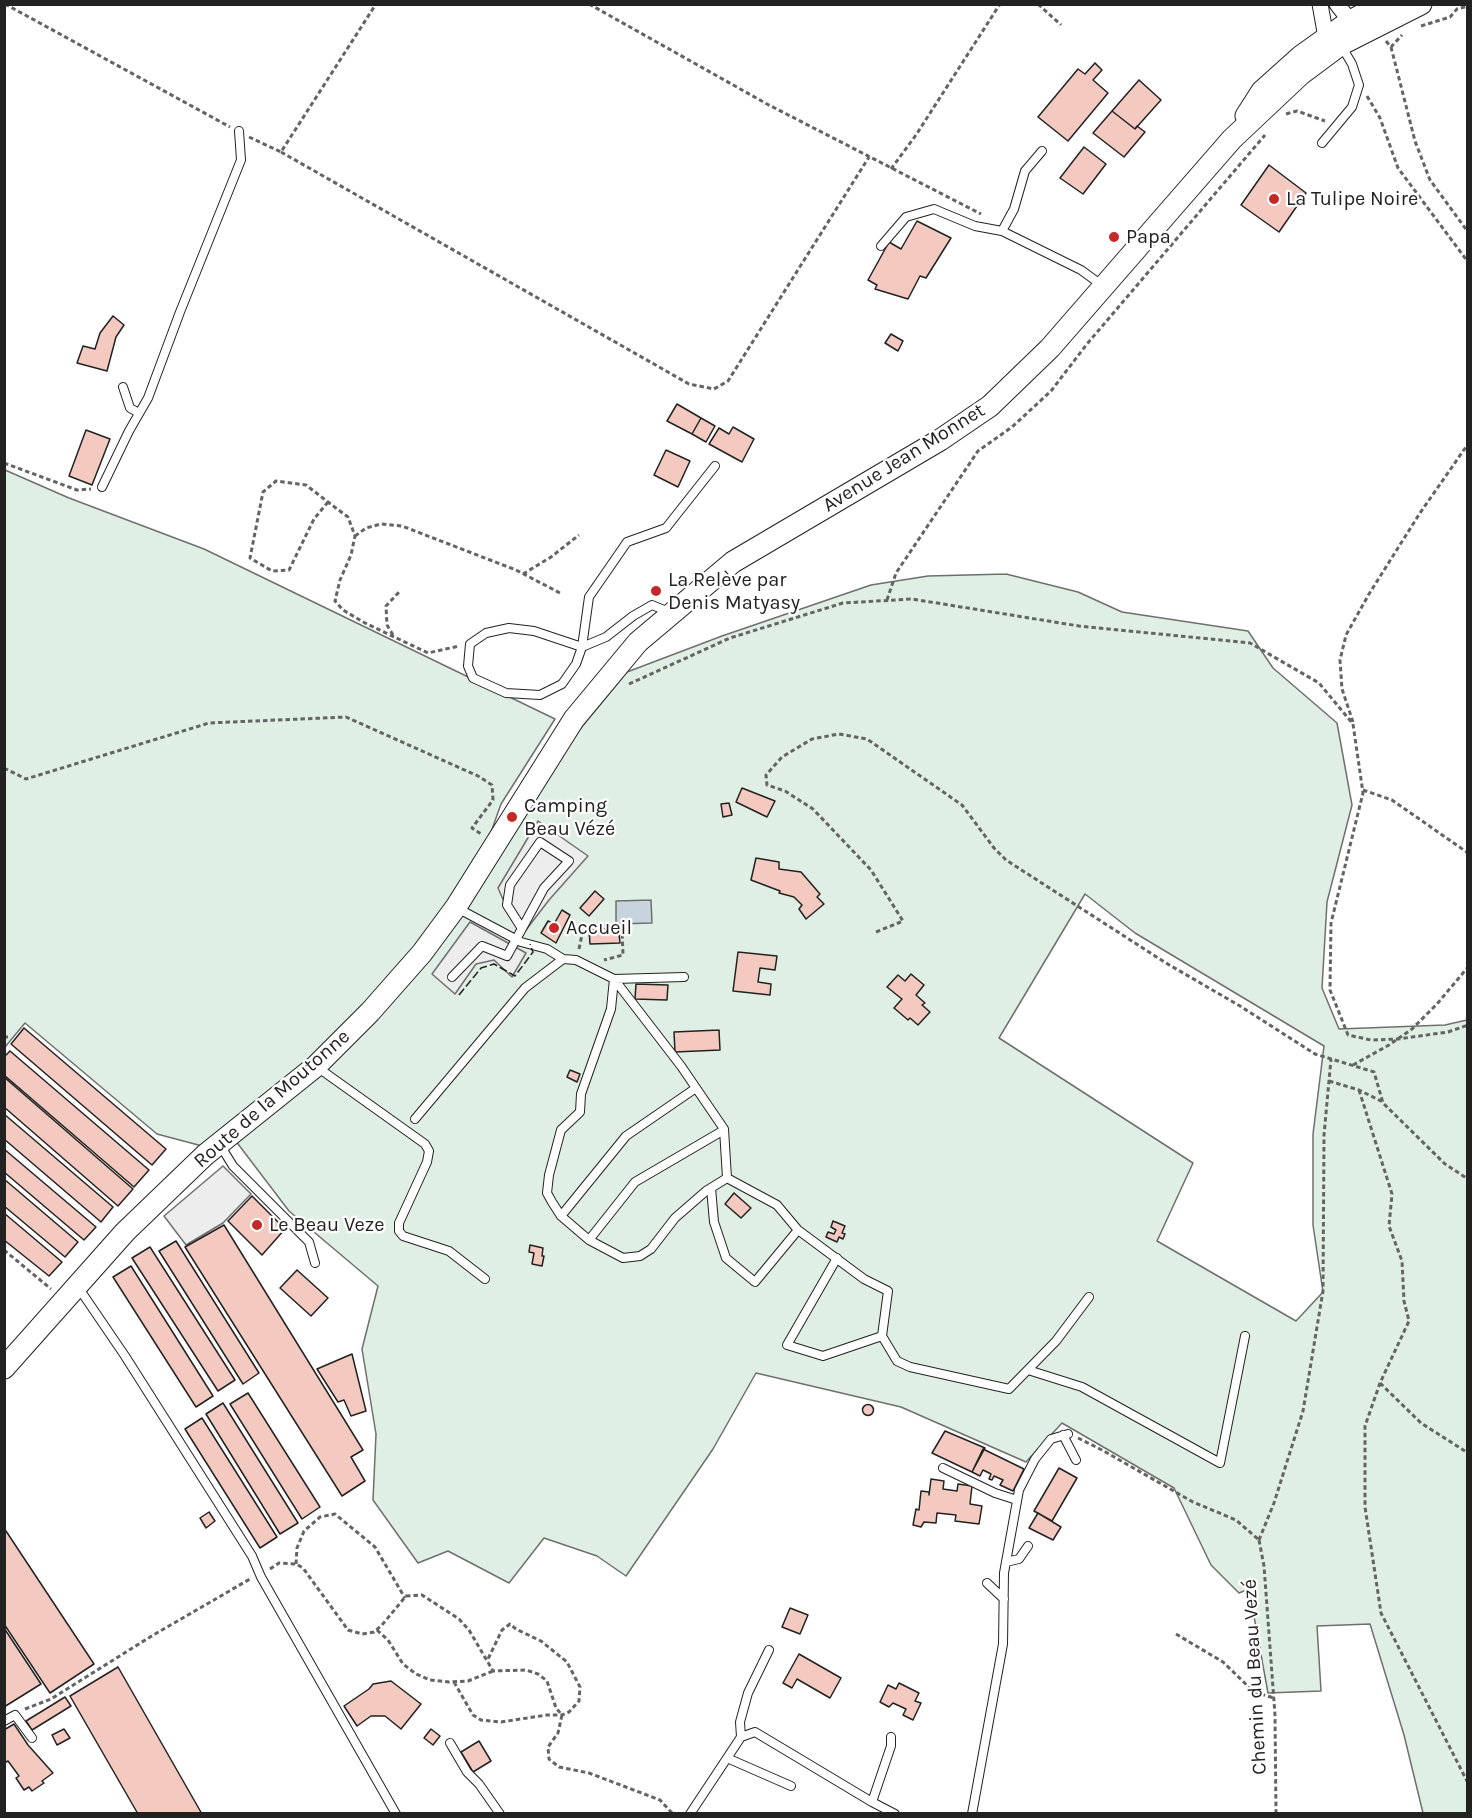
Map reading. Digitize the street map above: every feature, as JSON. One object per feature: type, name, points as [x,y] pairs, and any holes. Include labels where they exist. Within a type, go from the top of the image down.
[{"type":"main road","name":"Avenue Jean Monnet","points":[[574,719],[638,642],[734,562],[940,440],[990,406],[1050,348],[1232,139],[1301,74],[1341,28],[1421,4]]},
{"type":"main road","name":"Avenue Jean Monnet","points":[[1232,139],[1262,91],[1301,56],[1341,28],[1377,7]]},
{"type":"main road","name":"Route de la Moutonne","points":[[4,1368],[124,1232],[205,1155],[316,1066],[370,1012],[422,953],[456,907],[574,719]]},
{"type":"street","points":[[1320,7],[1341,28]]},
{"type":"lane","points":[[1320,7],[1341,28],[1359,85],[1352,107],[1322,143]]},
{"type":"lane","points":[[102,487],[148,398],[241,160],[239,132]]},
{"type":"lane","points":[[1002,231],[1014,209],[1025,171],[1042,150]]},
{"type":"lane","points":[[880,246],[906,217],[934,209],[975,226],[1002,231],[1081,270],[1104,287]]},
{"type":"lane","points":[[123,387],[130,408],[140,413]]},
{"type":"lane","points":[[671,614],[652,605],[633,616],[606,637],[582,647],[534,632],[509,628],[486,633],[470,644],[468,666],[473,678],[506,693],[540,695],[561,684],[576,664],[582,647],[589,597],[627,542],[666,528],[715,466]]},
{"type":"lane","points":[[452,977],[482,946],[507,956],[544,888],[569,861],[540,842],[510,885],[507,905],[521,927]]},
{"type":"lane","points":[[456,907],[517,939],[547,949],[564,960],[576,960],[614,979],[696,1088],[724,1130],[727,1178]]},
{"type":"lane","points":[[416,1119],[525,988],[564,960]]},
{"type":"lane","points":[[614,979],[684,977]]},
{"type":"lane","points":[[614,979],[611,1009],[580,1094],[580,1112],[561,1130],[549,1175],[547,1193],[561,1216],[589,1240],[623,1258],[640,1256],[651,1249],[675,1218],[711,1188],[727,1178]]},
{"type":"lane","points":[[316,1066],[425,1144],[429,1151],[427,1161],[399,1223],[399,1231],[403,1236],[449,1251],[485,1279]]},
{"type":"lane","points":[[561,1216],[626,1136],[696,1088]]},
{"type":"lane","points":[[589,1240],[635,1182],[724,1130]]},
{"type":"lane","points":[[219,1144],[234,1166],[309,1242],[315,1263]]},
{"type":"lane","points":[[727,1178],[777,1205],[798,1230],[864,1279],[888,1292],[882,1336],[897,1361],[910,1367],[1009,1389],[1056,1341],[1089,1297]]},
{"type":"lane","points":[[711,1188],[714,1222],[726,1258],[755,1282],[798,1230]]},
{"type":"lane","points":[[837,1258],[787,1345],[823,1356],[882,1336]]},
{"type":"lane","points":[[71,1293],[125,1356],[234,1528],[396,1814]]},
{"type":"lane","points":[[1028,1370],[1082,1387],[1220,1463],[1245,1336]]},
{"type":"lane","points":[[972,1814],[1003,1644],[1006,1562],[1019,1490],[1035,1459],[1051,1439],[1066,1435],[1076,1460]]},
{"type":"lane","points":[[943,1468],[995,1493],[1017,1500]]},
{"type":"lane","points":[[1006,1562],[1019,1559],[1028,1546]]},
{"type":"lane","points":[[987,1583],[1004,1599]]},
{"type":"lane","points":[[741,1737],[740,1722],[748,1693],[769,1650]]},
{"type":"lane","points":[[4,1721],[15,1715],[32,1738]]},
{"type":"lane","points":[[690,1814],[741,1737],[755,1732],[895,1814]]},
{"type":"lane","points":[[872,1802],[891,1746],[891,1737]]},
{"type":"lane","points":[[450,1743],[467,1772],[479,1784],[500,1814]]},
{"type":"lane","points":[[727,1758],[791,1786]]},
{"type":"path","points":[[5,4],[239,132],[281,152],[689,384],[714,389],[728,381],[869,158]]},
{"type":"path","points":[[281,152],[376,4]]},
{"type":"path","points":[[589,4],[767,104],[990,219]]},
{"type":"path","points":[[891,169],[916,135],[1000,4]]},
{"type":"path","points":[[1038,4],[1060,25]]},
{"type":"path","points":[[1391,47],[1415,141],[1430,180],[1467,232]]},
{"type":"path","points":[[1359,85],[1380,118],[1398,168],[1467,262]]},
{"type":"path","points":[[1282,115],[1296,111],[1337,126]]},
{"type":"path","points":[[887,600],[896,573],[978,451],[1012,427],[1051,391],[1095,335],[1267,133]]},
{"type":"path","points":[[1467,444],[1369,594],[1346,635],[1340,660],[1342,689],[1353,724],[1363,790],[1331,923],[1330,990],[1348,1035],[1371,1040],[1398,1039],[1448,1032],[1467,1025]]},
{"type":"path","points":[[4,463],[77,490],[102,487]]},
{"type":"path","points":[[328,502],[314,519],[289,570],[272,572],[250,558],[263,492],[276,481],[306,485],[348,517],[355,536],[335,601],[343,610],[428,653],[470,644]]},
{"type":"path","points":[[355,536],[366,528],[381,524],[402,526],[523,574],[560,593]]},
{"type":"path","points":[[523,574],[551,557],[579,535]]},
{"type":"path","points":[[393,637],[387,625],[386,606],[400,591]]},
{"type":"path","points":[[628,684],[730,638],[843,603],[912,599],[1079,626],[1250,643],[1319,683],[1353,724]]},
{"type":"path","points":[[4,768],[26,779],[209,723],[346,717],[469,771],[492,785],[493,800],[472,828],[480,834],[500,838]]},
{"type":"path","points":[[876,932],[903,921],[871,870],[813,809],[784,791],[767,785],[766,775],[782,757],[812,739],[840,734],[867,739],[962,805],[994,848],[1006,860],[1166,963],[1240,1006],[1315,1054],[1374,1072],[1383,1102]]},
{"type":"path","points":[[1363,790],[1392,800],[1467,853]]},
{"type":"path","points":[[576,960],[584,926],[613,925],[622,931],[622,956]]},
{"type":"path","points":[[1353,1065],[1412,1029],[1437,1004],[1467,967]]},
{"type":"path","points":[[1066,1435],[1102,1450],[1193,1502],[1236,1520],[1259,1540],[1274,1503],[1303,1411],[1323,1292],[1324,1135],[1331,1059]]},
{"type":"path","points":[[1329,1081],[1359,1090],[1383,1102],[1445,1164],[1467,1179]]},
{"type":"path","points":[[1359,1090],[1392,1194],[1389,1226],[1402,1262],[1404,1301],[1409,1322],[1380,1383],[1365,1426],[1365,1507],[1381,1613],[1467,1783]]},
{"type":"path","points":[[4,1250],[71,1293]]},
{"type":"path","points":[[1380,1383],[1420,1423],[1467,1453]]},
{"type":"path","points":[[296,1564],[297,1548],[304,1531],[320,1517],[335,1514],[375,1547],[405,1598]]},
{"type":"path","name":"Chemin du Beau Vezé","points":[[1259,1540],[1264,1566],[1274,1698],[1276,1814]]},
{"type":"path","points":[[15,1715],[51,1699],[150,1637],[279,1563],[296,1564],[303,1568],[348,1630],[362,1634],[377,1630],[405,1598],[422,1594],[459,1619],[470,1630],[493,1671]]},
{"type":"path","points":[[454,1682],[473,1715],[481,1720],[501,1722],[562,1715],[569,1712],[579,1701],[580,1687],[567,1662],[542,1641],[510,1624],[502,1630],[487,1661]]},
{"type":"path","points":[[377,1630],[388,1640],[403,1665],[430,1680],[468,1681],[493,1671],[526,1670],[538,1674],[547,1681],[556,1708],[562,1715]]},
{"type":"path","points":[[1176,1634],[1223,1662],[1254,1692],[1274,1698]]},
{"type":"path","points":[[562,1715],[558,1732],[548,1747],[549,1759],[559,1767],[589,1773],[660,1800],[673,1814]]},
{"type":"green space","points":[[5,470],[69,498],[204,549],[555,719],[501,804],[485,849],[415,953],[317,1056],[206,1147],[157,1134],[25,1023],[5,1047]]},
{"type":"green space","points":[[1006,574],[1078,592],[1122,612],[1248,631],[1273,668],[1337,723],[1352,805],[1327,902],[1322,988],[1339,1029],[1445,1025],[1467,1020],[1467,1813],[1423,1813],[1404,1735],[1370,1624],[1317,1626],[1321,1691],[1268,1693],[1249,1589],[1239,1593],[1211,1565],[1174,1488],[1062,1423],[1026,1462],[901,1407],[756,1373],[713,1449],[626,1576],[597,1556],[544,1538],[509,1583],[448,1551],[418,1563],[373,1500],[376,1434],[362,1349],[378,1286],[289,1211],[235,1140],[335,1058],[500,855],[535,801],[567,745],[627,672],[722,636],[871,585],[928,576]],"holes":[[[1085,894],[1135,933],[1324,1046],[1313,1134],[1313,1225],[1323,1292],[1296,1321],[1157,1241],[1193,1163],[999,1038]]]},
{"type":"shaded area","points":[[538,821],[588,856],[526,930],[513,922],[498,888]]},
{"type":"shaded area","points":[[651,900],[652,923],[616,924],[616,901]]},
{"type":"shaded area","points":[[470,922],[526,953],[512,977],[494,960],[476,964],[455,994],[432,974]]},
{"type":"shaded area","points":[[223,1166],[251,1194],[223,1223],[186,1245],[164,1216]]},
{"type":"building","points":[[1095,63],[1102,70],[1093,80],[1108,93],[1068,141],[1038,117],[1078,69],[1085,74]]},
{"type":"building","points":[[1139,80],[1161,100],[1135,129],[1112,111]]},
{"type":"building","points":[[1112,111],[1135,129],[1137,126],[1145,132],[1124,157],[1093,133]]},
{"type":"building","points":[[1084,147],[1106,164],[1083,194],[1060,178]]},
{"type":"building","name":"La Tulipe Noire","points":[[1269,165],[1306,193],[1279,232],[1241,205]]},
{"type":"building","points":[[917,221],[951,238],[926,278],[920,276],[908,299],[875,289],[877,285],[868,280],[889,242],[901,249]]},
{"type":"building","points":[[113,316],[124,325],[116,337],[107,371],[77,363],[83,346],[95,349],[100,333]]},
{"type":"building","points":[[891,334],[903,341],[898,351],[885,343]]},
{"type":"building","points":[[677,404],[701,418],[692,434],[667,421]]},
{"type":"building","points":[[701,418],[715,426],[706,442],[692,434]]},
{"type":"building","points":[[733,427],[754,439],[742,462],[709,444],[719,428],[729,434]]},
{"type":"building","points":[[86,430],[110,439],[92,485],[69,476]]},
{"type":"building","points":[[666,450],[690,461],[678,487],[654,475]]},
{"type":"building","points":[[742,788],[775,801],[767,817],[736,802]]},
{"type":"building","points":[[729,803],[732,815],[723,817],[721,804]]},
{"type":"building","points":[[756,858],[779,862],[779,869],[801,872],[820,894],[817,897],[824,904],[806,919],[799,909],[802,905],[794,897],[751,880]]},
{"type":"building","points":[[595,891],[604,899],[589,916],[580,908]]},
{"type":"building","name":"Accueil","points":[[562,910],[570,915],[556,943],[541,933],[548,921],[554,924]]},
{"type":"building","points":[[610,928],[619,934],[620,943],[590,944],[589,930]]},
{"type":"building","points":[[738,952],[777,956],[775,970],[760,968],[758,982],[771,984],[770,995],[733,991]]},
{"type":"building","points":[[911,974],[924,985],[916,995],[925,1003],[922,1005],[930,1012],[918,1025],[894,1008],[902,999],[887,987],[898,975],[905,981]]},
{"type":"building","points":[[636,984],[668,985],[667,1000],[635,999]]},
{"type":"building","points":[[24,1028],[166,1149],[152,1165],[11,1044]]},
{"type":"building","points":[[719,1030],[720,1050],[675,1052],[674,1032]]},
{"type":"building","points":[[10,1051],[149,1170],[134,1187],[4,1075],[4,1057]]},
{"type":"building","points":[[570,1070],[580,1074],[577,1082],[567,1077]]},
{"type":"building","points":[[4,1077],[133,1189],[118,1206],[4,1107]]},
{"type":"building","points":[[4,1114],[113,1207],[101,1222],[4,1139]]},
{"type":"building","points":[[4,1149],[96,1227],[84,1240],[4,1172]]},
{"type":"building","points":[[4,1179],[78,1242],[65,1257],[4,1206]]},
{"type":"building","points":[[734,1193],[751,1208],[741,1218],[725,1204]]},
{"type":"building","name":"Le Beau Veze","points":[[252,1196],[285,1229],[262,1255],[228,1221]]},
{"type":"building","points":[[4,1213],[62,1262],[49,1276],[4,1240]]},
{"type":"building","points":[[833,1221],[845,1226],[842,1233],[845,1234],[843,1239],[839,1237],[837,1242],[826,1237],[828,1232],[834,1234],[836,1230],[831,1227]]},
{"type":"building","points":[[224,1225],[363,1450],[351,1457],[365,1481],[342,1496],[185,1247]]},
{"type":"building","points":[[176,1241],[259,1373],[243,1384],[159,1251]]},
{"type":"building","points":[[530,1245],[543,1248],[542,1266],[532,1264],[534,1253],[529,1252]]},
{"type":"building","points":[[150,1247],[235,1380],[218,1391],[132,1258]]},
{"type":"building","points":[[131,1266],[213,1396],[196,1407],[113,1277]]},
{"type":"building","points":[[297,1270],[328,1298],[311,1316],[280,1288]]},
{"type":"building","points":[[352,1354],[366,1411],[351,1416],[344,1400],[338,1402],[317,1369]]},
{"type":"building","points":[[248,1393],[320,1507],[302,1519],[230,1404]]},
{"type":"building","points":[[223,1403],[298,1523],[280,1534],[206,1414]]},
{"type":"building","points":[[868,1404],[874,1410],[868,1416],[862,1410]]},
{"type":"building","points":[[202,1418],[277,1537],[260,1548],[185,1429]]},
{"type":"building","points":[[945,1431],[985,1448],[972,1472],[932,1453]]},
{"type":"building","points":[[983,1449],[1024,1469],[1013,1491],[1000,1485],[1003,1480],[994,1476],[992,1480],[989,1479],[991,1474],[983,1470],[980,1476],[972,1472]]},
{"type":"building","points":[[1059,1468],[1077,1478],[1052,1521],[1034,1511]]},
{"type":"building","points":[[931,1479],[944,1481],[943,1489],[957,1491],[958,1484],[972,1486],[970,1504],[982,1506],[979,1524],[955,1521],[956,1515],[937,1513],[936,1523],[924,1522],[921,1527],[913,1525],[916,1509],[919,1510],[921,1491],[929,1492],[929,1495]]},
{"type":"building","points":[[209,1512],[215,1521],[206,1528],[200,1518]]},
{"type":"building","points":[[1038,1513],[1061,1527],[1053,1540],[1029,1528]]},
{"type":"building","points":[[4,1528],[94,1664],[50,1693],[4,1624]]},
{"type":"building","points":[[790,1608],[808,1615],[800,1634],[782,1627]]},
{"type":"building","points":[[4,1628],[41,1684],[4,1707]]},
{"type":"building","points":[[799,1654],[841,1678],[830,1698],[797,1679],[792,1688],[783,1683]]},
{"type":"building","points":[[118,1667],[202,1814],[138,1814],[70,1696]]},
{"type":"building","points":[[391,1681],[421,1704],[401,1729],[385,1716],[371,1716],[357,1726],[344,1706],[373,1684]]},
{"type":"building","points":[[899,1683],[919,1693],[915,1701],[921,1703],[913,1720],[903,1715],[906,1709],[893,1703],[889,1707],[880,1702],[888,1685],[896,1689]]},
{"type":"building","points":[[65,1697],[71,1706],[32,1730],[26,1721]]},
{"type":"building","points":[[14,1724],[28,1745],[53,1773],[32,1791],[29,1787],[24,1790],[16,1778],[19,1776],[8,1761],[4,1763],[4,1730]]},
{"type":"building","points":[[64,1729],[70,1738],[57,1745],[52,1735]]},
{"type":"building","points":[[431,1729],[440,1736],[433,1745],[424,1738]]},
{"type":"building","points":[[479,1741],[491,1761],[473,1772],[461,1752]]},
{"type":"fence","points":[[459,995],[481,968],[494,964],[515,976],[533,952],[530,944]]},
{"type":"place","name":"La Tulipe Noire","points":[[1274,199]]},
{"type":"place","name":"Papa","points":[[1114,237]]},
{"type":"place","name":"La Relève par Denis Matyasy","points":[[656,591]]},
{"type":"place","name":"Camping Beau Vézé","points":[[512,817]]},
{"type":"place","name":"Accueil","points":[[554,928]]},
{"type":"place","name":"Le Beau Veze","points":[[257,1225]]}]
